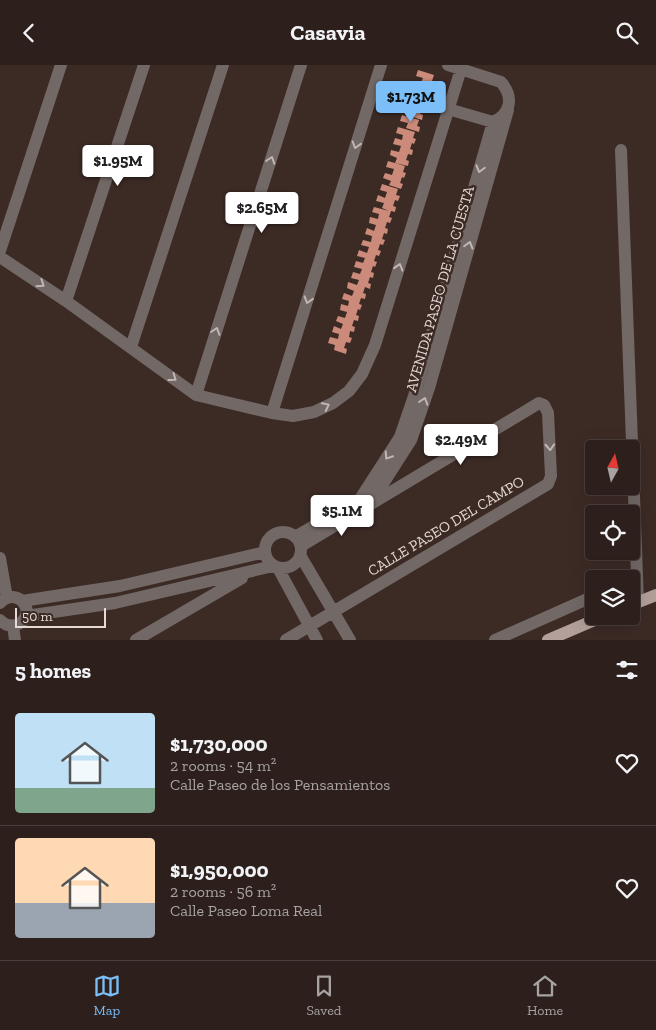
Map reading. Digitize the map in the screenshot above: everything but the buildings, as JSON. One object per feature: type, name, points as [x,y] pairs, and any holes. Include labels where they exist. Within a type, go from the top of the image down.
[{"type":"main road","points":[[640,601],[656,595]]},
{"type":"main road","points":[[548,640],[585,624]]},
{"type":"street","points":[[0,251],[61,65]]},
{"type":"street","points":[[66,301],[144,65]]},
{"type":"street","points":[[131,347],[223,65]]},
{"type":"street","points":[[196,395],[301,65]]},
{"type":"street","points":[[272,413],[382,65]]},
{"type":"street","points":[[448,65],[501,82],[509,95],[510,103],[505,115],[493,122],[448,109]]},
{"type":"street","points":[[0,257],[66,301],[196,395],[272,413],[293,415],[314,412],[333,403],[350,391],[362,374],[375,345],[461,69]]},
{"type":"street","name":"AVENIDA PASEO DE LA CUESTA","points":[[299,546],[369,505],[411,441],[508,110]]},
{"type":"street","name":"AVENIDA PASEO DE LA CUESTA","points":[[299,546],[360,499],[400,437],[414,396],[493,122]]},
{"type":"street","points":[[621,150],[634,570]]},
{"type":"street","name":"CALLE PASEO DEL CAMPO","points":[[286,640],[548,484],[551,476],[548,413],[544,405],[539,403],[369,505]]},
{"type":"street","points":[[317,640],[276,567],[266,557],[267,541],[275,534],[286,533],[299,546],[333,612],[350,640]]},
{"type":"street","points":[[26,616],[115,603],[253,571],[289,567],[298,560],[299,546]]},
{"type":"street","points":[[22,601],[120,586],[265,552]]},
{"type":"street","points":[[0,558],[4,600],[15,597],[22,601],[26,608],[26,616],[21,623],[12,626],[0,620]]},
{"type":"street","points":[[136,640],[253,571]]},
{"type":"street","points":[[495,640],[585,600]]},
{"type":"street","points":[[12,626],[15,640]]}]
